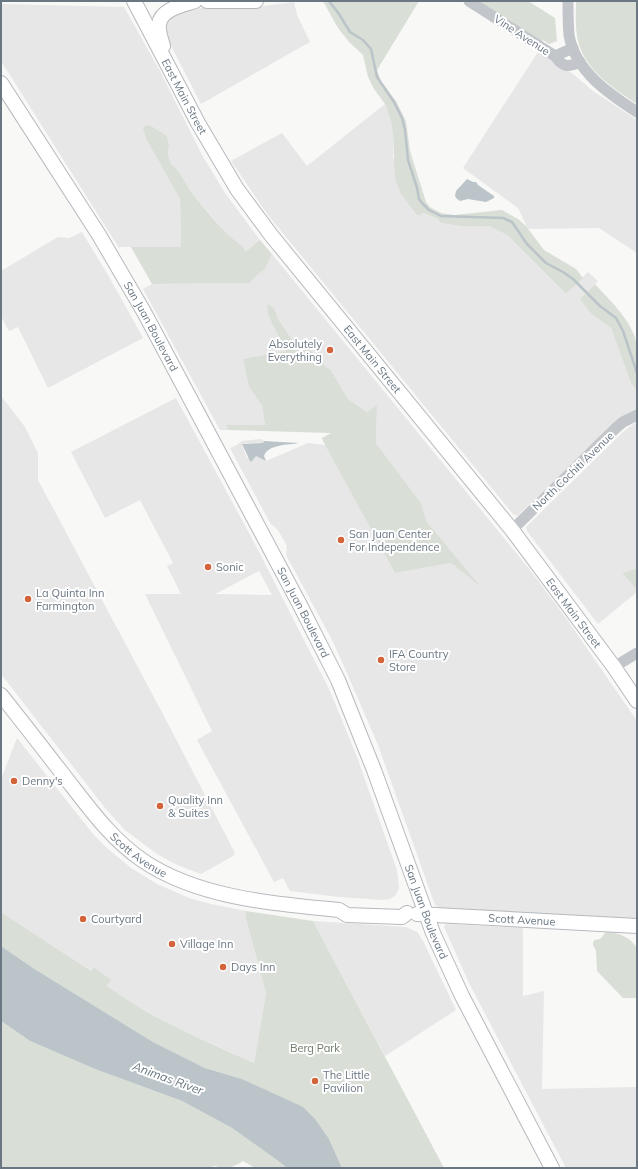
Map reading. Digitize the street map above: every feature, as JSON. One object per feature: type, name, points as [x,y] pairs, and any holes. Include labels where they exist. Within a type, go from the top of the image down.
[{"type":"main road","name":"East Main Street","points":[[134,1],[198,123],[237,189],[271,235],[512,530],[614,667],[637,701]]},
{"type":"main road","points":[[165,60],[159,29],[161,18],[172,9],[195,1]]},
{"type":"main road","points":[[207,1],[256,1]]},
{"type":"main road","name":"San Juan Boulevard","points":[[1,83],[98,235],[144,312],[338,680],[374,770],[426,914],[462,996],[552,1168]]},
{"type":"main road","name":"Scott Avenue","points":[[1,695],[102,825],[132,853],[152,867],[186,883],[221,893],[270,902],[339,910],[348,905],[402,908],[407,913],[637,926]]},
{"type":"street","name":"Vine Avenue","points":[[469,1],[555,56],[558,61],[568,66],[579,60]]},
{"type":"street","points":[[568,1],[568,26],[573,48],[579,60],[590,75],[613,96],[637,112]]},
{"type":"street","name":"Vine Avenue","points":[[555,56],[573,48]]},
{"type":"street","name":"North Cochiti Avenue","points":[[512,530],[617,427],[623,422],[637,415]]},
{"type":"street","points":[[614,667],[637,652]]},
{"type":"shaded area","points":[[294,2],[297,15],[310,42],[201,104],[164,32],[167,18],[190,8],[249,8]]},
{"type":"shaded area","points":[[1,4],[124,7],[161,73],[202,155],[225,193],[260,240],[245,252],[244,248],[226,233],[191,192],[180,173],[171,164],[168,155],[169,144],[167,136],[153,127],[144,132],[180,199],[181,247],[119,248],[1,61]]},
{"type":"shaded area","points":[[538,52],[573,74],[593,91],[637,120],[637,253],[599,228],[528,229],[518,208],[463,168]]},
{"type":"shaded area","points":[[385,104],[391,121],[393,135],[393,157],[418,216],[423,213],[436,218],[441,223],[460,226],[489,226],[507,235],[566,294],[588,272],[598,281],[580,299],[611,328],[631,383],[637,391],[637,409],[625,415],[613,425],[517,516],[513,514],[268,215],[231,161],[282,133],[307,166]]},
{"type":"shaded area","points":[[82,232],[143,338],[48,388],[18,327],[9,331],[1,316],[1,271],[58,237],[69,238]]},
{"type":"shaded area","points":[[272,254],[530,570],[566,618],[637,721],[637,919],[439,908],[435,905],[378,745],[347,673],[332,640],[286,555],[287,546],[278,530],[270,523],[230,448],[242,441],[261,439],[264,441],[263,443],[245,443],[242,445],[247,458],[253,458],[256,456],[266,461],[308,443],[326,445],[395,573],[451,563],[478,584],[427,522],[421,503],[376,443],[377,405],[367,412],[348,399],[330,369],[326,367],[317,356],[305,346],[293,341],[278,319],[275,310],[268,315],[287,351],[243,359],[249,387],[262,406],[265,425],[226,425],[228,430],[220,430],[143,289],[152,284],[250,283],[265,269]]},
{"type":"shaded area","points":[[1,396],[25,427],[38,453],[38,480],[235,853],[233,856],[201,874],[177,865],[157,854],[125,830],[106,809],[1,674]]},
{"type":"shaded area","points":[[176,398],[256,546],[330,691],[357,757],[397,870],[399,888],[396,895],[390,899],[383,900],[339,897],[290,891],[283,878],[274,882],[197,740],[212,731],[145,594],[181,594],[167,566],[173,563],[140,500],[105,518],[71,452]],"holes":[[[259,571],[272,595],[215,594]]]},
{"type":"shaded area","points":[[637,422],[637,568],[622,573],[637,590],[637,592],[598,624],[527,531],[526,527],[622,433]]},
{"type":"shaded area","points":[[17,738],[93,834],[131,868],[157,884],[189,898],[246,911],[246,919],[266,993],[254,1063],[175,1027],[128,1001],[107,986],[111,980],[94,967],[91,971],[1,912],[1,779]]},
{"type":"shaded area","points":[[313,921],[406,927],[415,931],[423,941],[456,1010],[385,1056]]},
{"type":"shaded area","points":[[446,924],[523,928],[523,996],[544,991],[542,1089],[637,1087],[637,1168],[566,1168],[469,983],[444,927]]},
{"type":"green space","points":[[323,1],[419,1],[377,70],[381,81],[396,101],[406,121],[410,151],[426,202],[430,207],[441,213],[454,215],[502,210],[518,219],[526,226],[544,250],[576,269],[583,278],[566,294],[507,235],[489,226],[460,226],[441,223],[436,218],[423,213],[418,216],[401,194],[395,179],[393,135],[391,121],[385,104],[374,89],[368,77],[363,55],[349,42],[338,28]]},
{"type":"green space","points":[[479,1],[528,1],[555,18],[557,41],[549,44],[543,40],[541,42]]},
{"type":"green space","points":[[576,1],[637,1],[637,104],[610,85],[587,61],[577,36]]},
{"type":"green space","points":[[147,125],[167,136],[169,144],[168,155],[171,164],[180,173],[191,192],[226,233],[244,248],[245,252],[260,240],[272,254],[265,269],[250,283],[152,284],[131,247],[181,247],[180,199],[146,138],[143,128]]},
{"type":"green space","points":[[595,284],[621,313],[632,330],[637,348],[637,391],[631,383],[611,328],[591,313],[580,299]]},
{"type":"green space","points":[[267,305],[270,305],[275,310],[278,319],[293,341],[305,346],[317,356],[326,367],[330,369],[348,399],[367,412],[377,405],[376,443],[421,503],[427,522],[480,586],[451,563],[395,573],[323,441],[322,438],[331,433],[228,430],[226,425],[265,425],[262,406],[249,387],[243,359],[286,351],[268,315]]},
{"type":"green space","points":[[637,568],[637,590],[622,573]]},
{"type":"green space","name":"Berg Park","points":[[246,911],[313,921],[444,1168],[342,1168],[329,1139],[261,1088],[242,1079],[205,1068],[153,1042],[33,968],[1,946],[1,912],[91,971],[94,967],[111,980],[107,986],[142,1009],[178,1028],[254,1063],[266,993],[246,919]]},
{"type":"green space","points":[[606,932],[615,933],[627,938],[637,948],[637,998],[623,998],[597,971],[596,951],[593,942],[600,939]]},
{"type":"green space","points":[[1,1021],[30,1041],[95,1069],[182,1101],[232,1128],[281,1162],[287,1168],[255,1168],[243,1161],[229,1167],[215,1166],[207,1168],[1,1168]]},
{"type":"water","points":[[467,179],[476,182],[494,196],[494,198],[486,202],[468,199],[460,201],[457,199],[455,196],[456,191]]},
{"type":"water","points":[[264,441],[299,443],[274,447],[266,452],[264,456],[266,461],[256,456],[251,462],[242,444],[263,443]]},
{"type":"water","name":"Animas River","points":[[1,946],[33,968],[153,1042],[205,1068],[242,1079],[303,1107],[315,1119],[329,1139],[342,1168],[287,1168],[232,1128],[182,1101],[95,1069],[30,1041],[1,1021]]},
{"type":"waterway","points":[[329,1],[350,32],[363,40],[371,49],[377,77],[394,102],[402,118],[405,130],[408,160],[419,199],[422,203],[429,210],[441,216],[503,218],[512,222],[527,244],[546,263],[573,279],[600,306],[616,318],[623,331],[637,373]]},
{"type":"place","name":"Absolutely Everything","points":[[330,350]]},
{"type":"place","name":"San Juan Center For Independence","points":[[341,540]]},
{"type":"place","name":"Sonic","points":[[208,567]]},
{"type":"place","name":"La Quinta Inn Farmington","points":[[28,599]]},
{"type":"place","name":"IFA Country Store","points":[[381,660]]},
{"type":"place","name":"Denny's","points":[[14,781]]},
{"type":"place","name":"Quality Inn & Suites","points":[[160,806]]},
{"type":"place","name":"Courtyard","points":[[83,919]]},
{"type":"place","name":"Village Inn","points":[[172,944]]},
{"type":"place","name":"Days Inn","points":[[223,967]]},
{"type":"place","name":"The Little Pavilion","points":[[315,1081]]}]
